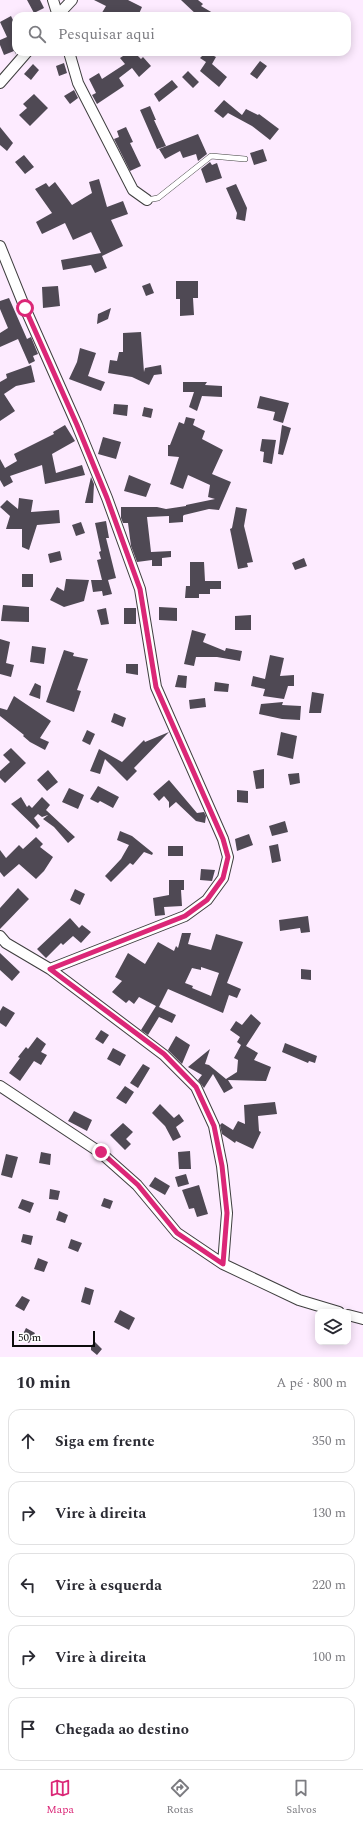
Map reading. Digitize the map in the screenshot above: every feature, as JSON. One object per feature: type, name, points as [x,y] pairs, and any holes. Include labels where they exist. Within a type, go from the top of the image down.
[{"type":"street","points":[[53,0],[57,12]]},
{"type":"street","points":[[62,12],[72,0]]},
{"type":"street","points":[[0,83],[24,56]]},
{"type":"street","points":[[70,56],[78,83],[133,190],[147,200]]},
{"type":"street","points":[[0,246],[25,308],[77,425],[109,505],[140,589],[156,687],[223,839],[228,857],[223,878],[207,900],[185,916],[50,969]]},
{"type":"street","points":[[0,936],[6,943],[50,969],[164,1054],[196,1087],[214,1126],[222,1166],[227,1213],[223,1264]]},
{"type":"street","points":[[0,1086],[101,1152],[138,1185],[177,1233],[223,1264],[299,1300],[329,1309]]},
{"type":"street","points":[[351,1316],[363,1319]]},
{"type":"lane","points":[[147,200],[158,198],[211,156],[245,159]]},
{"type":"building","points":[[27,0],[40,0],[44,8],[33,12]]},
{"type":"building","points":[[94,0],[128,0],[142,7],[140,12],[102,12],[106,6]]},
{"type":"building","points":[[181,0],[198,0],[203,4],[201,6],[211,12],[194,12]]},
{"type":"building","points":[[11,16],[12,18],[12,52],[4,55],[0,45],[0,40],[7,37],[0,22]]},
{"type":"building","points":[[123,56],[138,56],[141,59],[143,57],[151,66],[139,77],[132,68],[119,78],[124,86],[97,104],[92,95],[96,93],[89,79],[99,73],[102,79],[125,64],[120,58]]},
{"type":"building","points":[[202,56],[216,57],[212,64],[227,77],[219,87],[200,71],[206,62],[200,58]]},
{"type":"building","points":[[260,61],[267,66],[257,79],[250,74]]},
{"type":"building","points":[[64,63],[67,73],[59,76],[56,66]]},
{"type":"building","points":[[33,64],[39,70],[31,80],[24,74]]},
{"type":"building","points":[[188,71],[199,82],[193,88],[182,77]]},
{"type":"building","points":[[172,80],[178,87],[159,102],[154,94]]},
{"type":"building","points":[[74,90],[78,98],[70,104],[64,96]]},
{"type":"building","points":[[34,94],[48,108],[30,126],[19,115],[27,108],[23,104]]},
{"type":"building","points":[[224,100],[242,115],[246,109],[258,115],[259,114],[279,129],[270,140],[252,126],[228,113],[223,118],[214,111]]},
{"type":"building","points":[[150,106],[156,120],[154,120],[166,146],[157,149],[140,110]]},
{"type":"building","points":[[0,127],[13,143],[7,151],[0,145]]},
{"type":"building","points":[[126,127],[133,142],[130,143],[141,166],[130,171],[114,139],[119,137],[117,131]]},
{"type":"building","points":[[198,134],[207,154],[198,161],[196,154],[183,158],[180,151],[165,159],[159,149]]},
{"type":"building","points":[[263,149],[267,161],[254,165],[250,153]]},
{"type":"building","points":[[24,155],[34,167],[25,174],[15,162]]},
{"type":"building","points":[[210,162],[212,165],[217,163],[222,178],[206,183],[201,169]]},
{"type":"building","points":[[99,179],[107,207],[123,201],[128,214],[111,220],[123,246],[102,256],[107,268],[95,273],[91,265],[63,270],[61,260],[101,253],[91,232],[73,240],[65,223],[42,234],[36,222],[52,213],[35,189],[46,183],[49,187],[55,182],[72,205],[92,193],[89,182]]},
{"type":"building","points":[[236,184],[247,208],[245,221],[236,219],[237,213],[226,188]]},
{"type":"building","points":[[176,281],[198,281],[198,298],[193,298],[194,315],[180,316],[180,299],[176,299]]},
{"type":"building","points":[[150,283],[154,293],[146,296],[142,286]]},
{"type":"building","points":[[58,286],[60,306],[43,308],[42,287]]},
{"type":"building","points":[[9,298],[27,339],[31,337],[38,354],[33,356],[35,361],[29,364],[18,339],[0,347],[0,333],[8,328],[0,309],[0,301]]},
{"type":"building","points":[[111,308],[108,319],[97,324],[98,314]]},
{"type":"building","points":[[141,332],[144,372],[145,368],[161,365],[162,374],[154,375],[149,385],[132,377],[108,373],[110,360],[117,361],[119,352],[123,352],[123,333]]},
{"type":"building","points":[[80,348],[96,353],[88,376],[105,382],[101,391],[69,379],[77,362]]},
{"type":"building","points":[[31,365],[35,382],[16,386],[4,394],[15,411],[0,421],[0,382],[7,378],[6,374]]},
{"type":"building","points":[[183,382],[207,382],[205,385],[222,386],[222,397],[202,396],[197,411],[189,407],[194,392],[183,392]]},
{"type":"building","points":[[260,396],[289,403],[283,423],[273,420],[275,412],[257,408]]},
{"type":"building","points":[[114,404],[128,405],[127,416],[113,414]]},
{"type":"building","points":[[144,407],[153,409],[151,418],[142,416]]},
{"type":"building","points":[[186,417],[195,419],[193,425],[205,431],[202,439],[223,450],[212,474],[231,482],[219,510],[209,509],[184,515],[183,522],[169,523],[169,516],[147,517],[151,552],[171,551],[171,557],[162,558],[162,566],[152,566],[152,560],[137,562],[131,546],[128,523],[123,523],[121,518],[121,507],[157,507],[166,509],[215,499],[208,497],[210,485],[188,475],[183,489],[170,484],[179,457],[168,456],[168,445],[170,445],[179,422],[184,424]]},
{"type":"building","points":[[65,425],[75,441],[52,454],[56,473],[82,465],[85,475],[45,484],[42,465],[10,476],[13,482],[4,487],[0,480],[0,459],[5,468],[17,461],[14,454],[54,434],[53,432]]},
{"type":"building","points":[[282,425],[291,428],[283,455],[278,454]]},
{"type":"building","points":[[103,437],[121,442],[116,459],[98,454]]},
{"type":"building","points":[[262,439],[276,440],[272,464],[263,462],[264,452],[260,451]]},
{"type":"building","points":[[129,475],[151,484],[146,497],[124,491]]},
{"type":"building","points":[[91,477],[94,484],[93,503],[85,503]]},
{"type":"building","points":[[19,498],[33,500],[31,512],[59,510],[60,523],[37,525],[29,550],[22,547],[22,529],[6,529],[10,516],[0,507],[7,500],[18,509]]},
{"type":"building","points":[[236,507],[247,509],[244,526],[253,562],[247,563],[248,567],[238,569],[230,529],[232,528]]},
{"type":"building","points":[[106,521],[109,538],[106,538],[116,578],[108,580],[112,594],[103,596],[102,591],[93,592],[91,580],[102,580],[97,560],[101,559],[99,552],[101,551],[95,523]]},
{"type":"building","points":[[81,522],[85,533],[76,536],[72,525]]},
{"type":"building","points":[[60,551],[62,560],[50,563],[48,554]]},
{"type":"building","points":[[304,558],[307,566],[295,570],[292,563]]},
{"type":"building","points":[[190,562],[204,562],[205,581],[221,581],[221,589],[210,589],[210,594],[199,594],[199,598],[185,598],[186,586],[190,586]]},
{"type":"building","points":[[22,574],[33,574],[33,587],[22,587]]},
{"type":"building","points":[[66,579],[89,580],[84,601],[64,607],[50,600],[57,587],[64,591]]},
{"type":"building","points":[[3,605],[29,607],[29,622],[1,621]]},
{"type":"building","points":[[159,607],[177,608],[177,621],[159,620]]},
{"type":"building","points":[[106,608],[109,624],[101,625],[97,610]]},
{"type":"building","points":[[124,608],[136,608],[136,624],[124,624]]},
{"type":"building","points":[[251,615],[251,630],[235,630],[235,616]]},
{"type":"building","points":[[192,630],[206,634],[203,642],[225,651],[226,648],[242,651],[240,661],[217,657],[196,657],[194,666],[184,664]]},
{"type":"building","points":[[0,639],[10,642],[6,663],[14,665],[11,677],[0,674]]},
{"type":"building","points":[[32,646],[46,648],[44,664],[30,662]]},
{"type":"building","points":[[64,650],[74,653],[73,656],[88,659],[77,690],[81,691],[74,712],[46,702]]},
{"type":"building","points":[[270,655],[284,658],[280,676],[294,675],[294,686],[288,686],[284,699],[263,696],[265,689],[251,686],[253,676],[265,679]]},
{"type":"building","points":[[126,664],[138,664],[138,675],[126,673]]},
{"type":"building","points":[[178,675],[187,676],[186,688],[175,687]]},
{"type":"building","points":[[215,682],[229,684],[228,692],[214,691]]},
{"type":"building","points":[[35,683],[41,686],[40,699],[29,695]]},
{"type":"building","points":[[312,692],[324,694],[321,713],[309,713]]},
{"type":"building","points":[[14,696],[51,721],[40,738],[49,742],[45,750],[30,742],[23,736],[24,735],[0,716],[0,708],[7,710]]},
{"type":"building","points":[[205,698],[206,707],[190,709],[189,700]]},
{"type":"building","points":[[283,702],[282,705],[301,706],[300,720],[282,719],[259,714],[261,704]]},
{"type":"building","points":[[114,713],[126,718],[123,727],[111,722]]},
{"type":"building","points":[[87,730],[95,734],[90,745],[82,741]]},
{"type":"building","points":[[169,732],[134,768],[137,771],[127,781],[105,759],[100,774],[90,771],[99,749],[122,762],[144,740],[145,742]]},
{"type":"building","points":[[281,732],[297,736],[293,759],[277,755]]},
{"type":"building","points":[[11,748],[26,763],[5,783],[0,778],[0,771],[10,762],[3,755]]},
{"type":"building","points":[[264,769],[264,788],[256,789],[253,771]]},
{"type":"building","points":[[48,770],[58,782],[47,791],[37,780]]},
{"type":"building","points":[[299,773],[300,783],[290,785],[288,774]]},
{"type":"building","points":[[169,780],[197,813],[204,812],[206,816],[205,823],[196,821],[176,802],[169,808],[169,802],[164,796],[159,801],[153,794]]},
{"type":"building","points":[[98,786],[119,797],[113,808],[100,801],[98,803],[90,799]]},
{"type":"building","points":[[69,788],[84,795],[78,809],[62,802]]},
{"type":"building","points":[[237,790],[248,791],[248,803],[237,802]]},
{"type":"building","points":[[21,797],[27,807],[29,805],[32,808],[42,797],[50,805],[46,810],[75,837],[68,843],[54,827],[43,819],[48,815],[42,817],[38,814],[34,818],[40,826],[37,829],[11,804]]},
{"type":"building","points":[[285,821],[288,832],[272,836],[269,826]]},
{"type":"building","points":[[120,831],[132,836],[153,853],[152,855],[144,852],[133,865],[130,863],[111,882],[105,876],[121,859],[129,845],[117,840]]},
{"type":"building","points":[[249,834],[253,845],[237,851],[235,839]]},
{"type":"building","points":[[36,837],[43,844],[40,847],[53,857],[44,871],[36,879],[19,864],[4,877],[0,872],[0,850],[6,858],[19,845],[23,849]]},
{"type":"building","points":[[278,844],[281,861],[272,863],[269,846]]},
{"type":"building","points":[[168,846],[183,846],[183,856],[168,856]]},
{"type":"building","points":[[201,869],[215,870],[212,881],[200,880]]},
{"type":"building","points":[[169,880],[184,880],[184,890],[181,890],[182,906],[164,907],[165,915],[155,916],[153,898],[169,895]]},
{"type":"building","points":[[18,888],[29,899],[0,929],[0,908]]},
{"type":"building","points":[[75,889],[85,894],[80,905],[70,900]]},
{"type":"building","points":[[308,916],[310,932],[301,933],[300,928],[280,931],[279,920]]},
{"type":"building","points":[[70,918],[79,928],[82,925],[91,932],[81,943],[73,936],[63,945],[61,943],[46,958],[37,949]]},
{"type":"building","points":[[182,933],[191,933],[188,944],[211,950],[216,934],[243,942],[227,983],[241,989],[237,998],[229,995],[223,1013],[168,989],[159,1007],[176,1015],[172,1023],[159,1017],[148,1035],[141,1030],[156,1006],[139,997],[134,1004],[129,1000],[126,1003],[112,992],[122,981],[115,977],[128,953],[145,964],[158,942],[174,951],[176,946],[178,948]],"holes":[[[201,967],[219,973],[211,996],[192,988],[193,986],[185,983],[192,968],[201,970]]]},
{"type":"building","points":[[0,953],[20,972],[12,981],[0,970]]},
{"type":"building","points":[[301,969],[311,970],[311,980],[301,979]]},
{"type":"building","points":[[3,1006],[15,1013],[6,1027],[0,1023],[0,1011]]},
{"type":"building","points":[[251,1014],[261,1023],[246,1046],[258,1053],[254,1060],[271,1067],[266,1081],[228,1080],[233,1088],[224,1093],[213,1074],[204,1088],[198,1080],[202,1075],[188,1067],[210,1049],[205,1064],[209,1065],[226,1079],[237,1072],[238,1060],[234,1058],[241,1045],[237,1042],[240,1037],[230,1030],[236,1021],[242,1025]]},
{"type":"building","points":[[101,1030],[109,1035],[103,1044],[95,1039]]},
{"type":"building","points":[[176,1036],[190,1045],[182,1064],[168,1050]]},
{"type":"building","points":[[37,1037],[46,1044],[41,1052],[47,1055],[41,1065],[34,1061],[20,1081],[9,1073],[20,1058],[18,1057],[26,1047],[28,1049]]},
{"type":"building","points":[[285,1043],[317,1056],[315,1063],[309,1061],[308,1063],[282,1052]]},
{"type":"building","points":[[113,1048],[126,1055],[120,1066],[107,1059]]},
{"type":"building","points":[[143,1064],[150,1068],[138,1088],[130,1083]]},
{"type":"building","points":[[125,1086],[134,1092],[126,1104],[116,1098]]},
{"type":"building","points":[[275,1102],[277,1114],[258,1116],[259,1131],[261,1132],[253,1149],[236,1141],[235,1143],[222,1134],[220,1125],[222,1123],[233,1130],[238,1121],[245,1124],[244,1105]]},
{"type":"building","points":[[160,1104],[174,1118],[179,1114],[184,1121],[176,1127],[181,1137],[173,1141],[165,1126],[152,1113]]},
{"type":"building","points":[[74,1111],[92,1120],[87,1131],[68,1121]]},
{"type":"building","points":[[123,1123],[133,1132],[126,1139],[131,1144],[125,1150],[110,1135]]},
{"type":"building","points":[[190,1151],[191,1169],[179,1169],[178,1152]]},
{"type":"building","points":[[41,1152],[51,1154],[50,1165],[39,1163]]},
{"type":"building","points":[[6,1154],[18,1157],[12,1178],[1,1175]]},
{"type":"building","points":[[186,1174],[189,1184],[178,1187],[175,1177]]},
{"type":"building","points":[[155,1177],[170,1186],[165,1195],[149,1186]]},
{"type":"building","points":[[199,1185],[208,1214],[197,1217],[194,1208],[189,1209],[182,1190]]},
{"type":"building","points":[[50,1189],[60,1191],[58,1200],[49,1199]]},
{"type":"building","points":[[104,1198],[113,1201],[110,1209],[101,1206]]},
{"type":"building","points":[[22,1199],[34,1203],[30,1213],[18,1208]]},
{"type":"building","points":[[59,1211],[68,1215],[65,1223],[56,1220]]},
{"type":"building","points":[[23,1234],[33,1236],[31,1245],[21,1242]]},
{"type":"building","points":[[71,1239],[82,1243],[78,1252],[68,1248]]},
{"type":"building","points":[[38,1258],[48,1262],[44,1272],[34,1269]]},
{"type":"building","points":[[85,1287],[94,1290],[90,1305],[81,1302]]},
{"type":"building","points":[[22,1296],[30,1300],[24,1311],[15,1306]]},
{"type":"building","points":[[120,1310],[135,1318],[129,1330],[114,1322]]},
{"type":"building","points":[[26,1328],[35,1333],[29,1343],[21,1338]]},
{"type":"building","points":[[95,1342],[102,1349],[97,1355],[91,1350],[91,1346]]},
{"type":"route","points":[[25,308],[77,425],[107,498],[140,589],[156,687],[223,839],[228,857],[223,878],[207,900],[185,916],[50,969],[164,1054],[196,1087],[214,1126],[222,1166],[227,1213],[223,1264],[177,1233],[138,1185],[101,1152]]}]
